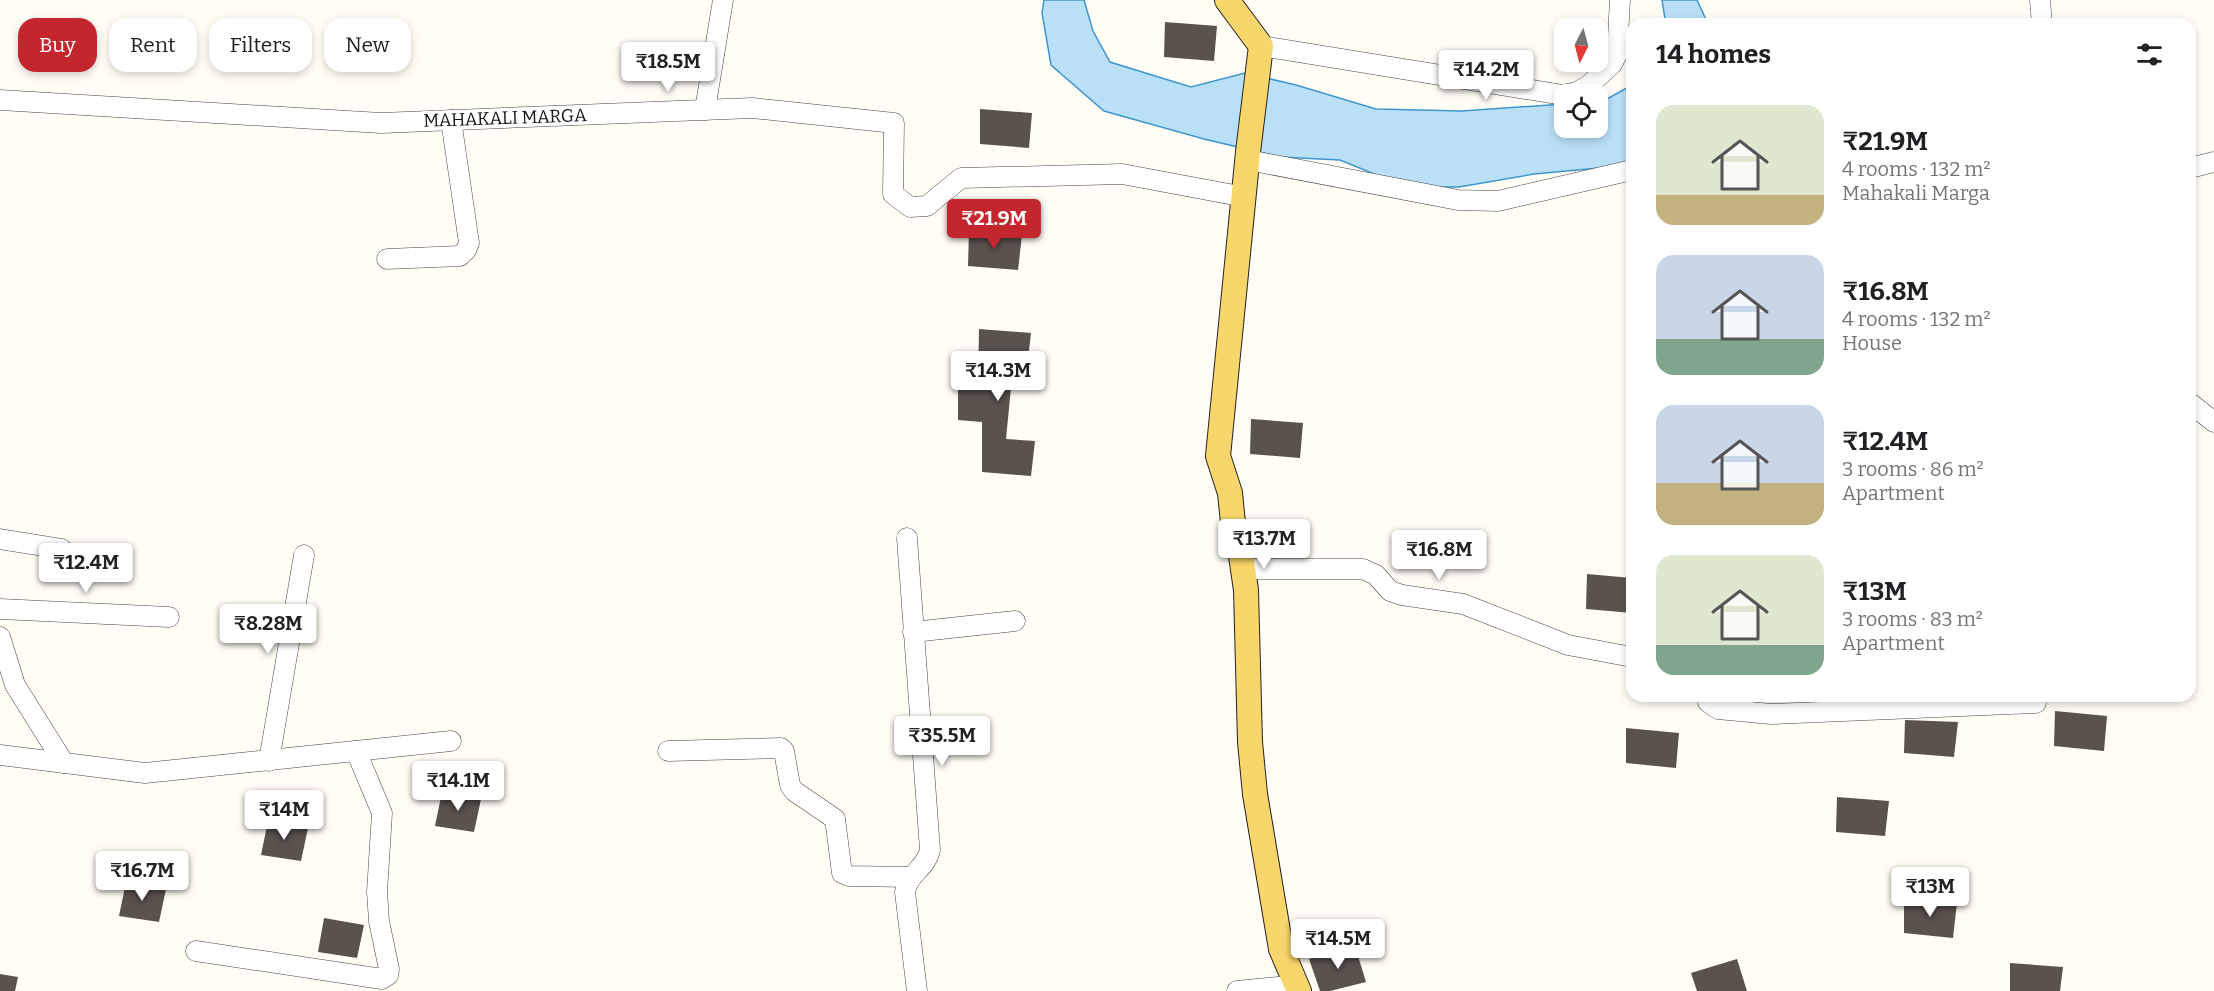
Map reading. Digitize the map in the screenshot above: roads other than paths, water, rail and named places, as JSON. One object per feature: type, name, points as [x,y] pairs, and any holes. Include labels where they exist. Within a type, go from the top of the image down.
[{"type":"main road","points":[[1231,1],[1260,57],[1218,456],[1230,493],[1233,523],[1246,590],[1250,742],[1255,794],[1281,949],[1298,988]]},
{"type":"street","points":[[705,110],[723,0]]},
{"type":"street","points":[[1260,57],[1563,94],[1577,92],[1589,85],[1612,64],[1617,54],[1620,0]]},
{"type":"street","points":[[2040,0],[2042,18]]},
{"type":"street","name":"MAHAKALI MARGA","points":[[0,100],[381,123],[752,108],[894,123],[893,194],[910,207],[927,206],[961,178],[1122,174],[1245,196]]},
{"type":"street","points":[[387,259],[460,256],[466,250],[469,243],[451,120]]},
{"type":"street","points":[[1248,156],[1458,200],[1478,202],[1498,201],[1626,171]]},
{"type":"street","points":[[2196,166],[2214,162]]},
{"type":"street","points":[[2196,408],[2214,422]]},
{"type":"street","points":[[907,538],[930,850],[924,867],[911,877],[905,892],[917,991]]},
{"type":"street","points":[[0,539],[62,549]]},
{"type":"street","points":[[269,760],[304,555]]},
{"type":"street","points":[[1243,569],[1363,569],[1377,575],[1390,591],[1402,595],[1463,604],[1568,645],[1626,656]]},
{"type":"street","points":[[0,609],[169,617]]},
{"type":"street","points":[[913,632],[1015,621]]},
{"type":"street","points":[[0,637],[15,685],[64,763]]},
{"type":"street","points":[[1708,702],[1718,709],[1771,714],[2036,703]]},
{"type":"street","points":[[0,755],[145,773],[451,741]]},
{"type":"street","points":[[668,751],[781,748],[784,751],[790,785],[836,819],[842,873],[849,876],[911,877]]},
{"type":"street","points":[[196,951],[382,979],[388,975],[389,969],[379,921],[377,892],[382,813],[356,752]]},
{"type":"street","points":[[1237,991],[1298,988]]},
{"type":"water","points":[[1044,0],[1084,0],[1093,31],[1110,62],[1191,87],[1245,73],[1296,85],[1376,109],[1462,111],[1554,105],[1554,138],[1608,138],[1608,98],[1626,88],[1626,163],[1534,174],[1459,187],[1406,187],[1340,160],[1280,157],[1204,139],[1104,111],[1051,65],[1042,13]]},
{"type":"water","points":[[1662,0],[1697,0],[1705,18],[1665,18]]}]
